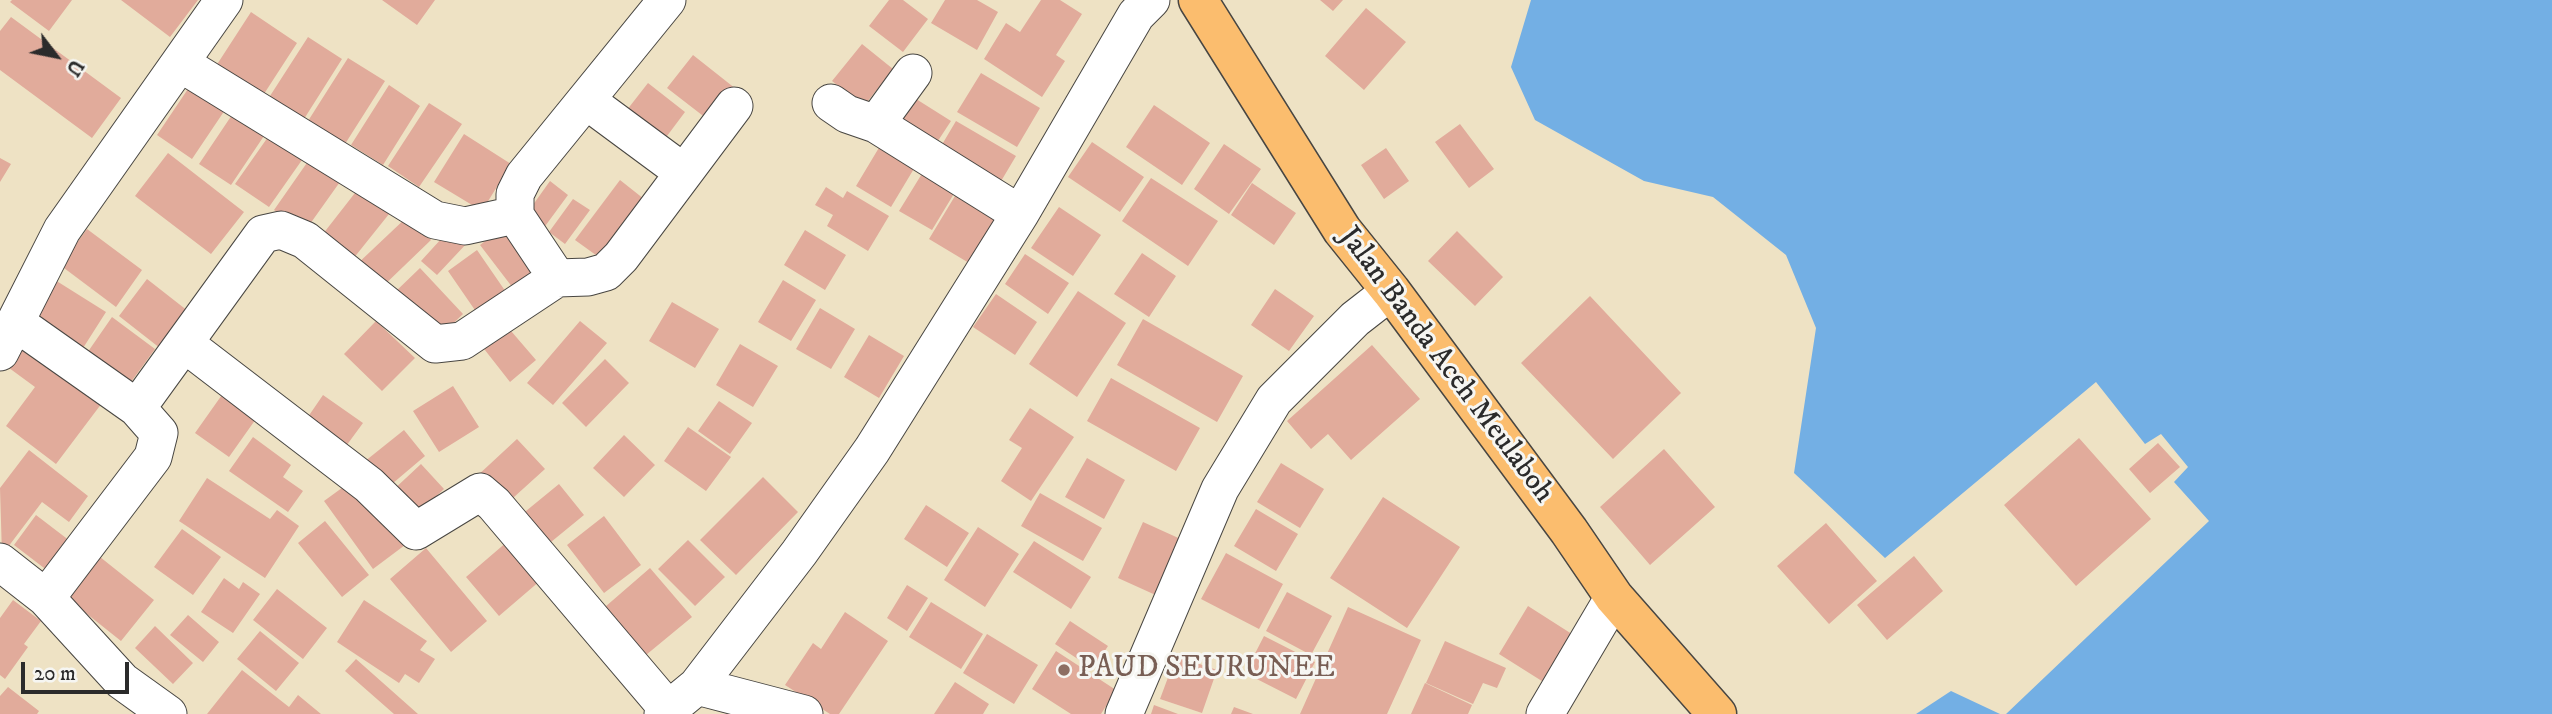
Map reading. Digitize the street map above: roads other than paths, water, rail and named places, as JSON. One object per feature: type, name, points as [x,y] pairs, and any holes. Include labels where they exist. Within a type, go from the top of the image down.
[{"type":"highway","name":"Jalan Banda Aceh Meulaboh","points":[[1198,0],[1342,230],[1391,291],[1570,531],[1614,597],[1717,714]]},
{"type":"street","points":[[46,598],[153,457],[159,433],[137,408],[8,337],[62,230],[224,0]]},
{"type":"street","points":[[557,278],[515,215],[515,194],[524,176],[667,0]]},
{"type":"street","points":[[185,344],[369,485],[416,531],[480,492],[494,504],[665,711],[697,686],[799,553],[872,450],[1020,214],[1093,83],[1136,15],[1151,0]]},
{"type":"street","points":[[180,62],[435,220],[465,226],[515,215]]},
{"type":"street","points":[[876,124],[913,73]]},
{"type":"street","points":[[587,101],[683,172]]},
{"type":"street","points":[[831,103],[847,114],[876,124],[1020,214]]},
{"type":"street","points":[[137,408],[263,234],[281,230],[305,240],[435,344],[462,341],[557,278],[588,277],[606,272],[621,257],[734,106]]},
{"type":"street","points":[[1124,714],[1220,489],[1274,400],[1355,319],[1391,291]]},
{"type":"street","points":[[0,562],[46,598],[122,681],[168,714]]},
{"type":"street","points":[[1545,714],[1614,597]]},
{"type":"street","points":[[697,686],[804,714]]},
{"type":"water","points":[[1531,0],[2552,0],[2552,714],[2006,714],[2209,521],[2174,482],[2188,467],[2161,434],[2145,444],[2096,382],[1885,558],[1794,473],[1816,328],[1786,255],[1713,197],[1644,181],[1535,120],[1511,67]]},
{"type":"water","points":[[1951,691],[2000,714],[1916,714]]},
{"type":"place","name":"PAUD SEURUNEE","points":[[1064,670]]}]
